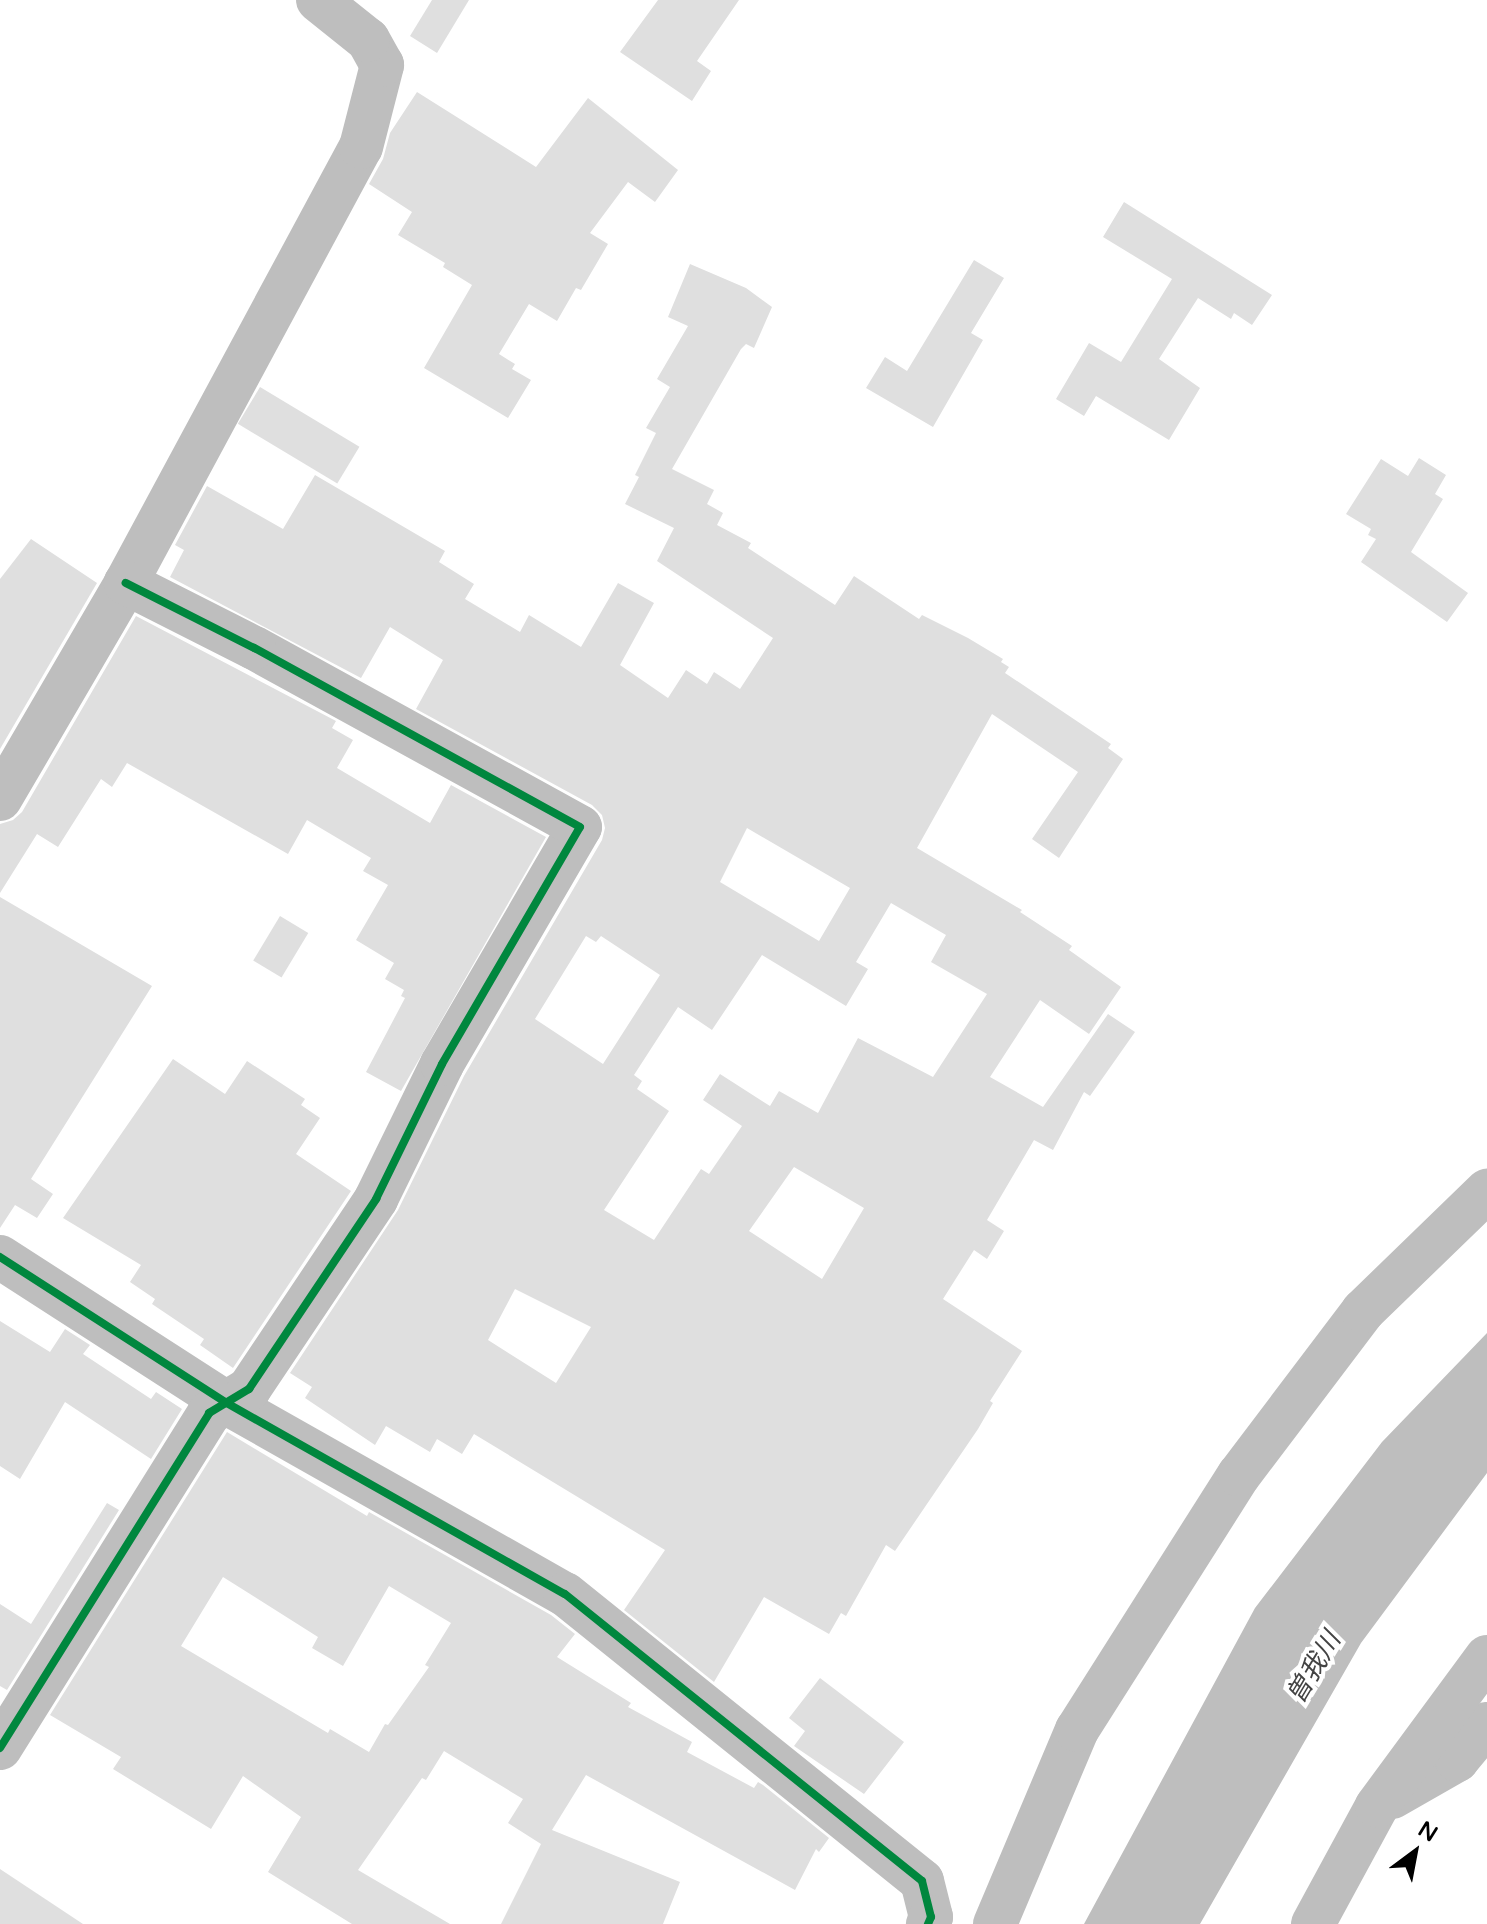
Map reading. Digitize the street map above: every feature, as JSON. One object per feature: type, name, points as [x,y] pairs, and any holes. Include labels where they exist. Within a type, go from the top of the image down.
[{"type":"street","points":[[0,799],[126,583],[361,147],[382,65],[368,40],[318,0]]},
{"type":"street","points":[[0,1748],[209,1413],[249,1389],[376,1199],[442,1064],[580,827],[268,656],[126,583]]},
{"type":"street","points":[[995,1924],[1077,1730],[1239,1475],[1363,1311],[1487,1191]]},
{"type":"street","points":[[0,1257],[225,1402],[565,1594],[922,1881],[931,1917],[928,1924]]},
{"type":"street","points":[[1313,1924],[1377,1806],[1487,1657]]},
{"type":"street","points":[[1377,1806],[1457,1760],[1487,1724]]},
{"type":"water","name":"曽我川","points":[[1487,1333],[1487,1473],[1361,1643],[1200,1924],[1084,1924],[1255,1608],[1382,1442]]},
{"type":"building","points":[[432,0],[469,0],[437,53],[410,36]]},
{"type":"building","points":[[658,0],[739,0],[697,61],[711,71],[692,101],[620,52]]},
{"type":"building","points":[[417,92],[536,167],[588,98],[678,170],[655,202],[628,182],[590,233],[608,244],[581,290],[576,288],[557,321],[529,304],[499,354],[515,364],[512,369],[531,380],[508,418],[424,368],[472,285],[443,267],[445,263],[398,235],[412,212],[369,184],[383,159],[390,133]]},
{"type":"building","points":[[1124,202],[1272,295],[1252,325],[1234,313],[1231,319],[1198,298],[1159,359],[1200,388],[1169,440],[1096,396],[1084,416],[1056,399],[1089,343],[1121,362],[1172,279],[1103,237]]},
{"type":"building","points":[[974,260],[1004,278],[971,333],[983,340],[933,427],[866,388],[885,357],[907,371]]},
{"type":"building","points":[[690,264],[746,288],[772,307],[754,348],[746,344],[741,349],[672,469],[714,490],[707,504],[723,513],[717,525],[751,543],[748,548],[835,605],[854,576],[919,619],[922,615],[968,638],[1003,659],[1001,662],[1009,667],[1005,673],[1111,744],[1108,748],[1123,759],[1059,858],[1032,839],[1078,772],[992,714],[917,848],[1022,910],[1020,912],[1072,946],[1069,950],[1121,987],[1089,1034],[1040,1000],[990,1077],[1043,1107],[1108,1014],[1135,1032],[1090,1096],[1084,1092],[1053,1150],[1034,1140],[987,1220],[1004,1231],[987,1259],[974,1250],[943,1299],[1022,1351],[990,1401],[993,1403],[978,1429],[895,1551],[886,1545],[846,1616],[841,1613],[829,1634],[764,1597],[714,1682],[624,1610],[665,1550],[474,1434],[462,1454],[437,1439],[430,1452],[386,1426],[375,1445],[305,1398],[312,1387],[290,1373],[398,1210],[464,1076],[602,840],[605,828],[602,815],[592,805],[416,709],[443,660],[390,627],[361,678],[170,577],[184,550],[175,545],[207,486],[283,529],[315,475],[445,551],[439,562],[474,584],[465,599],[520,632],[529,615],[581,647],[618,583],[654,603],[620,665],[668,698],[686,670],[707,684],[714,672],[740,689],[773,638],[657,561],[674,528],[625,504],[639,477],[635,475],[656,433],[646,428],[670,387],[657,379],[688,326],[668,317]],"holes":[[[747,828],[850,888],[819,941],[720,882]],[[891,903],[946,935],[931,962],[987,994],[933,1077],[858,1038],[818,1113],[779,1091],[770,1106],[720,1074],[703,1100],[742,1126],[709,1174],[701,1169],[654,1240],[604,1210],[669,1111],[637,1089],[642,1081],[634,1075],[678,1007],[712,1030],[762,955],[846,1006],[868,969],[856,962]],[[586,936],[596,942],[601,936],[660,975],[603,1064],[535,1019]],[[794,1167],[864,1208],[822,1279],[749,1231]],[[515,1289],[591,1327],[556,1383],[488,1340]]]},
{"type":"building","points":[[260,387],[359,447],[337,484],[238,424]]},
{"type":"building","points":[[1419,458],[1446,475],[1435,494],[1443,499],[1411,552],[1468,593],[1447,622],[1361,562],[1376,539],[1368,535],[1371,529],[1346,514],[1381,459],[1408,476]]},
{"type":"building","points":[[31,539],[97,583],[0,749],[0,579]]},
{"type":"building","points":[[136,616],[336,721],[332,728],[353,740],[337,768],[430,823],[451,785],[546,837],[401,1091],[366,1072],[405,998],[401,996],[404,990],[385,979],[394,963],[356,940],[388,885],[363,871],[371,858],[307,820],[288,854],[127,763],[112,787],[101,779],[58,847],[37,834],[0,893],[0,824],[13,820],[22,812]]},
{"type":"building","points":[[0,897],[152,986],[31,1179],[53,1194],[37,1218],[15,1205],[0,1228]]},
{"type":"building","points":[[280,916],[308,933],[282,978],[253,961]]},
{"type":"building","points":[[173,1059],[225,1094],[247,1061],[305,1099],[301,1105],[320,1118],[296,1154],[351,1191],[233,1368],[200,1345],[204,1339],[152,1304],[155,1299],[130,1282],[141,1265],[63,1218]]},
{"type":"building","points":[[0,1321],[50,1352],[65,1329],[90,1345],[83,1354],[151,1399],[156,1392],[182,1409],[151,1459],[65,1402],[20,1479],[0,1466]]},
{"type":"building","points":[[227,1432],[367,1516],[369,1512],[551,1615],[575,1634],[557,1657],[631,1703],[628,1707],[692,1742],[687,1752],[754,1788],[758,1782],[763,1785],[829,1838],[819,1852],[816,1849],[795,1890],[586,1775],[552,1830],[680,1882],[663,1924],[501,1924],[541,1844],[508,1823],[523,1799],[444,1751],[358,1870],[450,1924],[352,1924],[268,1872],[301,1817],[243,1776],[211,1829],[113,1769],[121,1757],[50,1715]],"holes":[[[223,1577],[318,1637],[312,1648],[343,1666],[389,1586],[451,1623],[425,1665],[429,1667],[388,1725],[385,1724],[369,1752],[330,1729],[328,1733],[181,1646]]]},
{"type":"building","points":[[107,1503],[119,1510],[7,1690],[0,1686],[0,1604],[31,1624]]},
{"type":"building","points":[[820,1678],[904,1742],[864,1794],[794,1746],[805,1731],[789,1718]]},
{"type":"building","points":[[0,1869],[83,1924],[0,1924]]},
{"type":"cycle path","points":[[0,1748],[209,1413],[249,1389],[376,1199],[442,1064],[580,827],[254,648],[126,583]]},
{"type":"cycle path","points":[[0,1257],[225,1402],[565,1594],[922,1881],[931,1917],[928,1924]]}]
